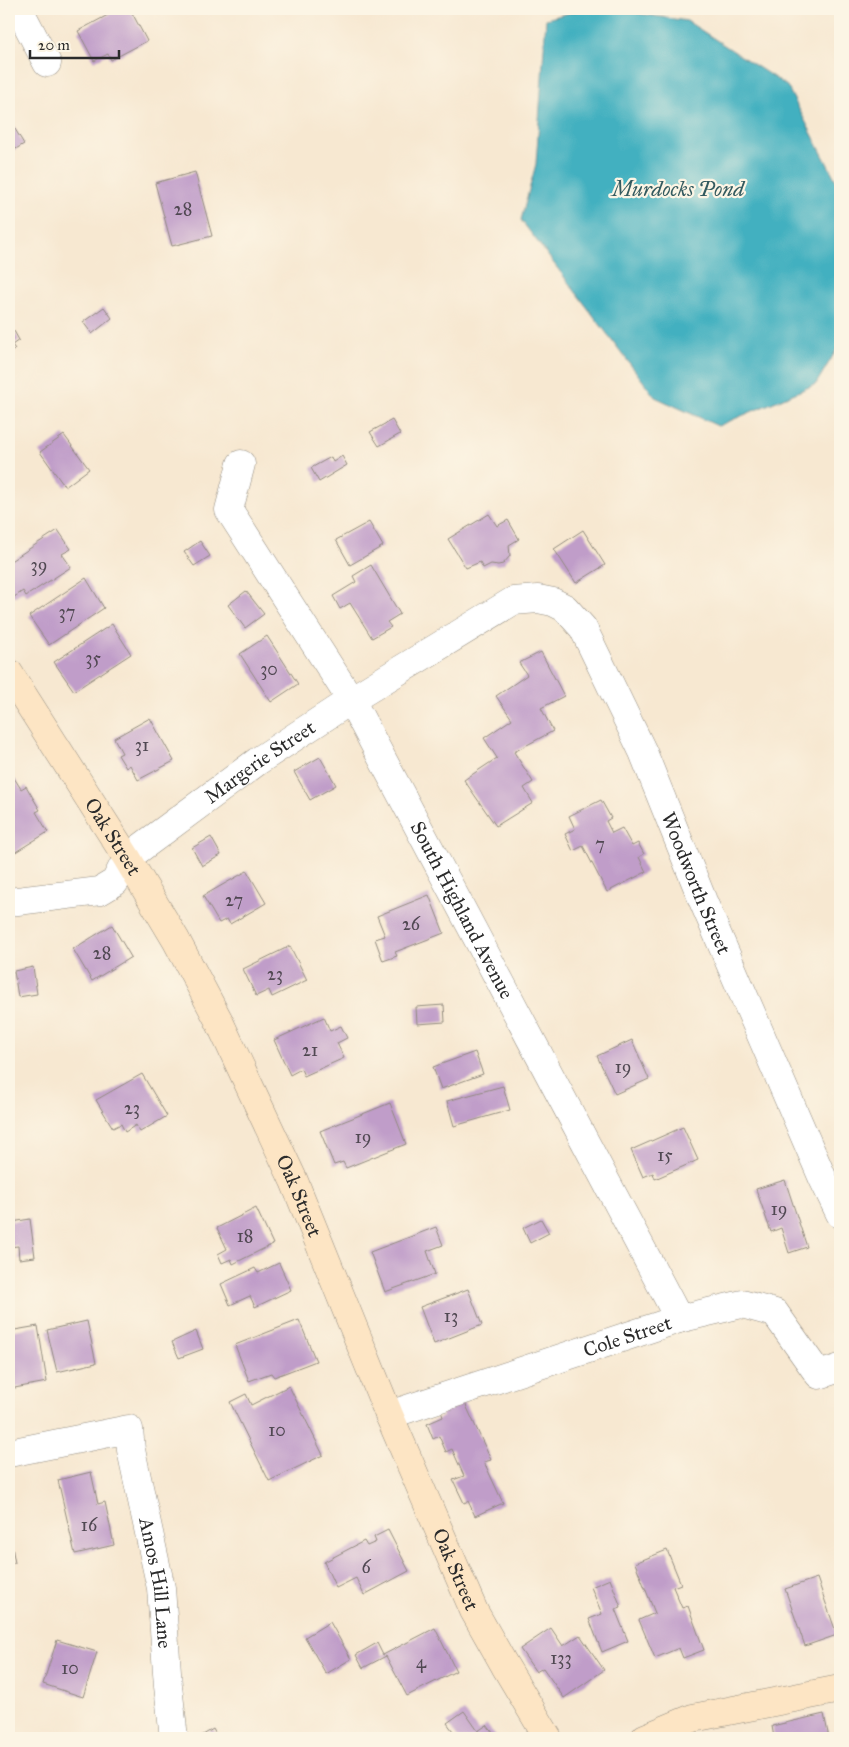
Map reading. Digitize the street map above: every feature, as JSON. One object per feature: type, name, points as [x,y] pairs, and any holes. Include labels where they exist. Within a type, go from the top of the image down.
[{"type":"main road","name":"Oak Street","points":[[9,673],[127,858],[176,940],[257,1100],[294,1181],[389,1415],[474,1611],[548,1738]]},
{"type":"main road","points":[[645,1738],[693,1718],[840,1689]]},
{"type":"street","points":[[18,9],[47,63]]},
{"type":"street","name":"South Highland Avenue","points":[[241,464],[229,510],[351,700],[679,1320]]},
{"type":"street","name":"Woodworth Street","points":[[513,601],[538,599],[553,602],[565,608],[583,628],[643,752],[716,933],[840,1214]]},
{"type":"street","name":"Margerie Street","points":[[9,902],[100,891],[116,882],[127,858],[258,761],[351,700],[513,601]]},
{"type":"street","name":"Cole Street","points":[[389,1415],[679,1320],[742,1304],[776,1313],[818,1375],[840,1368]]},
{"type":"street","name":"Amos Hill Lane","points":[[9,1453],[129,1429],[130,1450],[161,1588],[174,1738]]},
{"type":"water","name":"Murdocks Pond","points":[[584,9],[610,9],[687,21],[787,86],[840,188],[840,344],[816,384],[718,426],[655,397],[521,220],[536,164],[546,19]]},
{"type":"building","points":[[119,9],[130,9],[147,41],[111,60],[108,54],[94,61],[78,31]]},
{"type":"building","points":[[9,119],[24,144],[9,153]]},
{"type":"building","points":[[195,172],[212,236],[172,246],[155,183]]},
{"type":"building","points":[[104,307],[112,318],[92,334],[83,322]]},
{"type":"building","points":[[14,331],[19,340],[12,345],[15,349],[9,354],[9,334]]},
{"type":"building","points":[[392,420],[400,434],[379,446],[370,432]]},
{"type":"building","points":[[64,435],[89,469],[65,487],[40,452]]},
{"type":"building","points":[[342,456],[347,465],[319,482],[311,468],[331,457],[333,462]]},
{"type":"building","points":[[489,514],[497,526],[508,520],[519,539],[509,545],[510,556],[503,564],[491,564],[483,568],[480,562],[466,568],[448,539]]},
{"type":"building","points":[[369,522],[383,546],[350,565],[336,540]]},
{"type":"building","points":[[58,530],[71,549],[62,554],[71,567],[26,596],[23,591],[14,597],[9,589],[9,562]]},
{"type":"building","points":[[583,530],[605,565],[576,583],[554,549]]},
{"type":"building","points":[[200,541],[210,556],[194,566],[184,552]]},
{"type":"building","points":[[371,565],[400,614],[387,622],[391,627],[372,638],[350,603],[340,609],[333,596],[356,582],[353,576]]},
{"type":"building","points":[[86,578],[104,608],[49,645],[29,616]]},
{"type":"building","points":[[246,591],[264,614],[245,628],[228,605]]},
{"type":"building","points":[[112,624],[131,654],[74,691],[54,662]]},
{"type":"building","points":[[267,636],[298,684],[271,702],[240,654]]},
{"type":"building","points":[[541,652],[564,696],[541,708],[553,731],[514,752],[533,782],[524,788],[533,803],[496,826],[464,780],[497,758],[484,738],[512,719],[496,696],[527,675],[519,663]]},
{"type":"building","points":[[150,718],[174,761],[138,780],[130,765],[126,768],[118,755],[122,753],[114,738]]},
{"type":"building","points":[[320,757],[336,785],[310,800],[294,772]]},
{"type":"building","points":[[11,773],[21,789],[26,786],[40,810],[36,812],[48,832],[9,856],[9,774]]},
{"type":"building","points":[[601,800],[611,818],[606,821],[612,833],[622,828],[632,846],[638,843],[644,854],[639,857],[646,872],[607,892],[583,846],[573,851],[565,834],[575,829],[569,816]]},
{"type":"building","points":[[211,837],[221,855],[202,866],[192,848]]},
{"type":"building","points":[[247,871],[266,903],[230,924],[227,919],[219,923],[203,896]]},
{"type":"building","points":[[429,895],[444,933],[395,952],[397,956],[383,961],[375,939],[385,936],[377,916]]},
{"type":"building","points":[[112,925],[131,957],[92,981],[73,949]]},
{"type":"building","points":[[290,946],[307,980],[272,997],[269,990],[256,996],[243,969]]},
{"type":"building","points":[[33,967],[37,994],[18,997],[14,971]]},
{"type":"building","points":[[444,1005],[445,1022],[417,1024],[416,1007]]},
{"type":"building","points":[[324,1017],[330,1031],[341,1026],[347,1038],[337,1043],[344,1058],[304,1076],[301,1069],[290,1075],[274,1040]]},
{"type":"building","points":[[632,1040],[649,1079],[615,1094],[597,1056]]},
{"type":"building","points":[[475,1052],[483,1074],[441,1089],[433,1067]]},
{"type":"building","points":[[142,1074],[167,1116],[140,1132],[136,1125],[125,1132],[121,1124],[113,1128],[96,1100]]},
{"type":"building","points":[[503,1086],[510,1110],[454,1126],[447,1101]]},
{"type":"building","points":[[390,1103],[406,1144],[346,1168],[343,1162],[334,1165],[320,1131]]},
{"type":"building","points":[[683,1127],[698,1160],[655,1179],[653,1173],[643,1177],[631,1150]]},
{"type":"building","points":[[785,1180],[807,1247],[789,1253],[781,1228],[771,1232],[756,1189]]},
{"type":"building","points":[[256,1208],[273,1244],[233,1264],[231,1259],[222,1263],[218,1254],[227,1249],[217,1228]]},
{"type":"building","points":[[11,1212],[12,1222],[30,1219],[35,1257],[19,1259],[18,1246],[9,1247],[9,1213]]},
{"type":"building","points":[[541,1219],[549,1233],[530,1243],[523,1228]]},
{"type":"building","points":[[436,1227],[443,1245],[427,1251],[435,1274],[385,1292],[370,1252]]},
{"type":"building","points":[[279,1263],[291,1290],[255,1307],[250,1296],[230,1305],[221,1284],[255,1268],[258,1273]]},
{"type":"building","points":[[468,1289],[482,1325],[434,1344],[420,1307]]},
{"type":"building","points":[[299,1320],[316,1361],[274,1377],[271,1373],[249,1381],[235,1345]]},
{"type":"building","points":[[87,1321],[96,1363],[57,1372],[47,1330]]},
{"type":"building","points":[[38,1326],[47,1382],[9,1389],[9,1331]]},
{"type":"building","points":[[196,1331],[203,1349],[179,1358],[172,1342]]},
{"type":"building","points":[[289,1386],[323,1455],[269,1481],[230,1402],[246,1394],[251,1405]]},
{"type":"building","points":[[464,1401],[491,1460],[484,1462],[503,1503],[475,1516],[468,1501],[464,1503],[453,1480],[464,1476],[452,1449],[446,1452],[439,1436],[433,1439],[427,1424],[443,1417],[441,1411]]},
{"type":"building","points":[[91,1472],[98,1504],[105,1502],[114,1545],[75,1554],[58,1480]]},
{"type":"building","points":[[9,1530],[15,1563],[9,1563]]},
{"type":"building","points":[[388,1530],[409,1571],[364,1595],[356,1578],[336,1588],[324,1562],[364,1541],[367,1546],[376,1542],[374,1537]]},
{"type":"building","points":[[667,1550],[681,1584],[673,1587],[682,1608],[688,1606],[704,1650],[683,1658],[679,1648],[655,1658],[639,1620],[655,1613],[635,1563]]},
{"type":"building","points":[[817,1578],[837,1635],[805,1646],[785,1589]]},
{"type":"building","points":[[610,1579],[621,1607],[615,1609],[628,1641],[602,1652],[589,1619],[602,1614],[591,1587]]},
{"type":"building","points":[[330,1622],[351,1659],[326,1674],[305,1637]]},
{"type":"building","points":[[435,1628],[456,1671],[407,1696],[386,1656],[363,1668],[356,1655],[377,1643],[383,1655]]},
{"type":"building","points":[[551,1628],[563,1646],[580,1635],[604,1670],[564,1698],[543,1668],[536,1672],[520,1649]]},
{"type":"building","points":[[57,1640],[97,1652],[83,1697],[43,1684]]},
{"type":"building","points":[[464,1711],[478,1731],[487,1725],[497,1738],[458,1738],[447,1723]]},
{"type":"building","points":[[824,1714],[829,1738],[774,1738],[772,1726]]},
{"type":"building","points":[[213,1729],[218,1738],[198,1738]]}]
